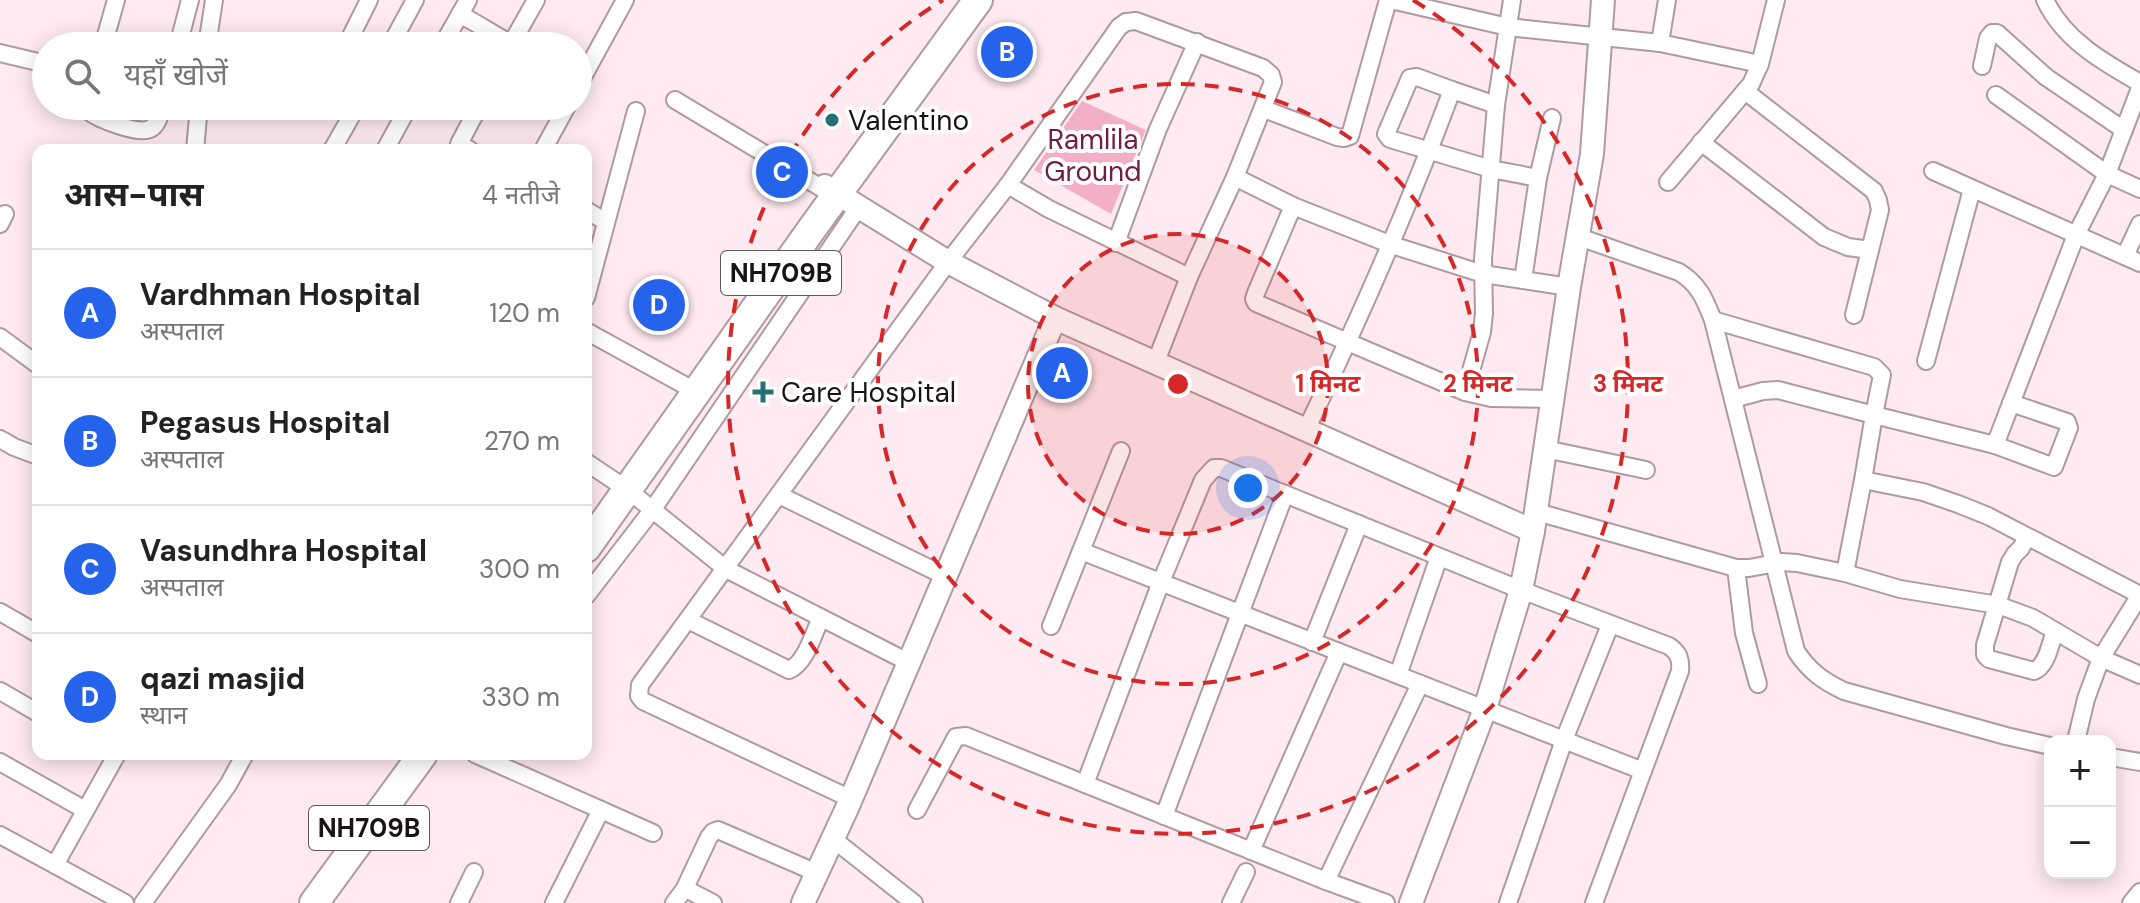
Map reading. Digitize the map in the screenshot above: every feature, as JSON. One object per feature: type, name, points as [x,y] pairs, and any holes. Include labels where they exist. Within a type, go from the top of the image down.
[{"type":"highway","name":"NH709B","points":[[592,538],[686,386],[836,195],[955,0]]},
{"type":"highway","name":"NH709B","points":[[592,518],[622,486],[978,0]]},
{"type":"highway","name":"NH709B","points":[[314,903],[419,760]]},
{"type":"highway","name":"NH709B","points":[[329,903],[434,760]]},
{"type":"street","points":[[107,32],[116,0]]},
{"type":"street","points":[[182,32],[190,0]]},
{"type":"street","points":[[209,32],[214,0]]},
{"type":"street","points":[[353,32],[369,0]]},
{"type":"street","points":[[398,32],[415,0]]},
{"type":"street","points":[[592,60],[625,0]]},
{"type":"street","points":[[1264,109],[1337,137],[1350,136],[1390,0],[1508,27],[1660,43],[1760,64]]},
{"type":"street","points":[[1465,392],[1482,332],[1483,274],[1496,105],[1512,0]]},
{"type":"street","points":[[1411,903],[1485,709],[1521,590],[1535,522],[1592,154],[1603,0]]},
{"type":"street","points":[[1660,43],[1667,0]]},
{"type":"street","points":[[1668,182],[1756,74],[1776,0]]},
{"type":"street","points":[[1995,445],[2076,235],[2107,174],[2140,86],[2072,37],[2053,16],[2045,0]]},
{"type":"street","points":[[516,32],[529,2]]},
{"type":"street","points":[[450,32],[464,7],[495,32]]},
{"type":"street","points":[[851,799],[643,701],[639,696],[640,685],[948,262],[1008,185],[1119,27],[1136,21],[1263,68],[1271,75],[1273,82],[1155,364]]},
{"type":"street","points":[[1982,66],[1988,38],[1992,33],[1997,33],[2046,77],[2124,130]]},
{"type":"street","points":[[1116,243],[1158,129],[1197,42]]},
{"type":"street","points":[[0,53],[32,61]]},
{"type":"street","points":[[1496,105],[1417,77],[1410,78],[1386,134],[1390,139],[1491,169],[1538,178]]},
{"type":"street","points":[[1306,430],[1392,245],[1452,90]]},
{"type":"street","points":[[1745,91],[1874,191],[1880,210],[1854,315]]},
{"type":"street","points":[[1996,95],[2107,174],[2140,189]]},
{"type":"street","points":[[675,100],[948,262],[1055,318],[1306,430],[1535,522],[1736,568],[1797,563],[1900,589],[1998,605],[2033,618],[2101,658],[2140,675]]},
{"type":"street","points":[[592,275],[636,111]]},
{"type":"street","points":[[1523,280],[1538,178],[1552,118]]},
{"type":"street","points":[[106,120],[144,130],[151,129],[158,120]]},
{"type":"street","points":[[196,144],[198,120]]},
{"type":"street","points":[[335,144],[349,120]]},
{"type":"street","points":[[388,144],[401,120]]},
{"type":"street","points":[[464,144],[473,120]]},
{"type":"street","points":[[546,144],[559,120]]},
{"type":"street","points":[[1701,142],[1824,237],[1848,247],[1870,250]]},
{"type":"street","points":[[1933,171],[2133,260],[2140,224]]},
{"type":"street","points":[[1235,177],[1293,206],[1392,245],[1483,274],[1569,287]]},
{"type":"street","points":[[1008,185],[1049,209],[1189,277]]},
{"type":"street","points":[[1926,361],[1972,189]]},
{"type":"street","points":[[592,588],[653,509],[836,195]]},
{"type":"street","points":[[1293,206],[1254,299],[1261,306],[1465,392],[1491,398],[1553,399]]},
{"type":"street","points":[[592,214],[606,222]]},
{"type":"street","points":[[1579,237],[1679,272],[1692,280],[1703,295],[1713,320],[1796,651],[1806,667],[1823,681],[1859,695],[2044,745]]},
{"type":"street","points":[[803,903],[851,799],[1055,318]]},
{"type":"street","points":[[1713,320],[1874,367],[1882,375],[1845,573]]},
{"type":"street","points":[[592,334],[686,386]]},
{"type":"street","points":[[0,337],[32,361]]},
{"type":"street","points":[[1733,399],[1778,390],[1995,445],[2054,467],[2069,428],[2067,422],[2011,403]]},
{"type":"street","points":[[0,439],[32,454]]},
{"type":"street","points":[[1545,449],[1646,470]]},
{"type":"street","points":[[1051,626],[1121,451]]},
{"type":"street","points":[[592,466],[653,509],[726,569],[908,662]]},
{"type":"street","points":[[1085,784],[1203,480],[1208,472],[1221,468],[1676,651],[1681,662],[1680,671],[1594,903]]},
{"type":"street","points":[[1863,480],[1923,492],[1958,504],[2140,595],[2101,658],[2077,735]]},
{"type":"street","points":[[1164,816],[1285,494]]},
{"type":"street","points":[[779,495],[945,576]]},
{"type":"street","points":[[1312,642],[1359,524]]},
{"type":"street","points":[[2027,537],[2011,557],[1985,645],[1985,655],[1989,659],[2037,670],[2043,664],[2055,631]]},
{"type":"street","points":[[1081,551],[1643,771]]},
{"type":"street","points":[[1398,675],[1439,557]]},
{"type":"street","points":[[1736,568],[1744,633],[1758,684]]},
{"type":"street","points":[[0,612],[32,628]]},
{"type":"street","points":[[688,620],[789,670],[801,661],[821,618]]},
{"type":"street","points":[[1508,903],[1564,740],[1610,625]]},
{"type":"street","points":[[1251,851],[1339,652]]},
{"type":"street","points":[[1326,881],[1420,684]]},
{"type":"street","points":[[0,691],[32,710]]},
{"type":"street","points":[[917,810],[953,742],[960,735],[1386,903]]},
{"type":"street","points":[[2116,758],[2140,762]]},
{"type":"street","points":[[55,865],[111,760]]},
{"type":"street","points":[[143,903],[228,785],[242,760]]},
{"type":"street","points":[[488,760],[653,833]]},
{"type":"street","points":[[0,762],[85,810]]},
{"type":"street","points":[[554,903],[601,810]]},
{"type":"street","points":[[679,896],[709,837],[718,830],[817,873]]},
{"type":"street","points":[[0,835],[125,903]]},
{"type":"street","points":[[833,839],[914,903]]},
{"type":"street","points":[[459,903],[474,872]]},
{"type":"street","points":[[1231,903],[1246,872]]},
{"type":"street","points":[[679,896],[690,891],[713,903]]},
{"type":"street","points":[[2131,903],[2140,892]]},
{"type":"green space","name":"Ramlila Ground","points":[[1082,101],[1146,130],[1111,214],[1034,170]]},
{"type":"place","name":"Pegasus Hospital","points":[[1007,52]]},
{"type":"place","name":"Valentino","points":[[832,120]]},
{"type":"place","name":"Vasundhra Hospital","points":[[782,172]]},
{"type":"place","name":"qazi masjid","points":[[659,305]]},
{"type":"place","name":"Vardhman Hospital","points":[[1062,373]]},
{"type":"place","name":"Care Hospital","points":[[763,392]]}]
